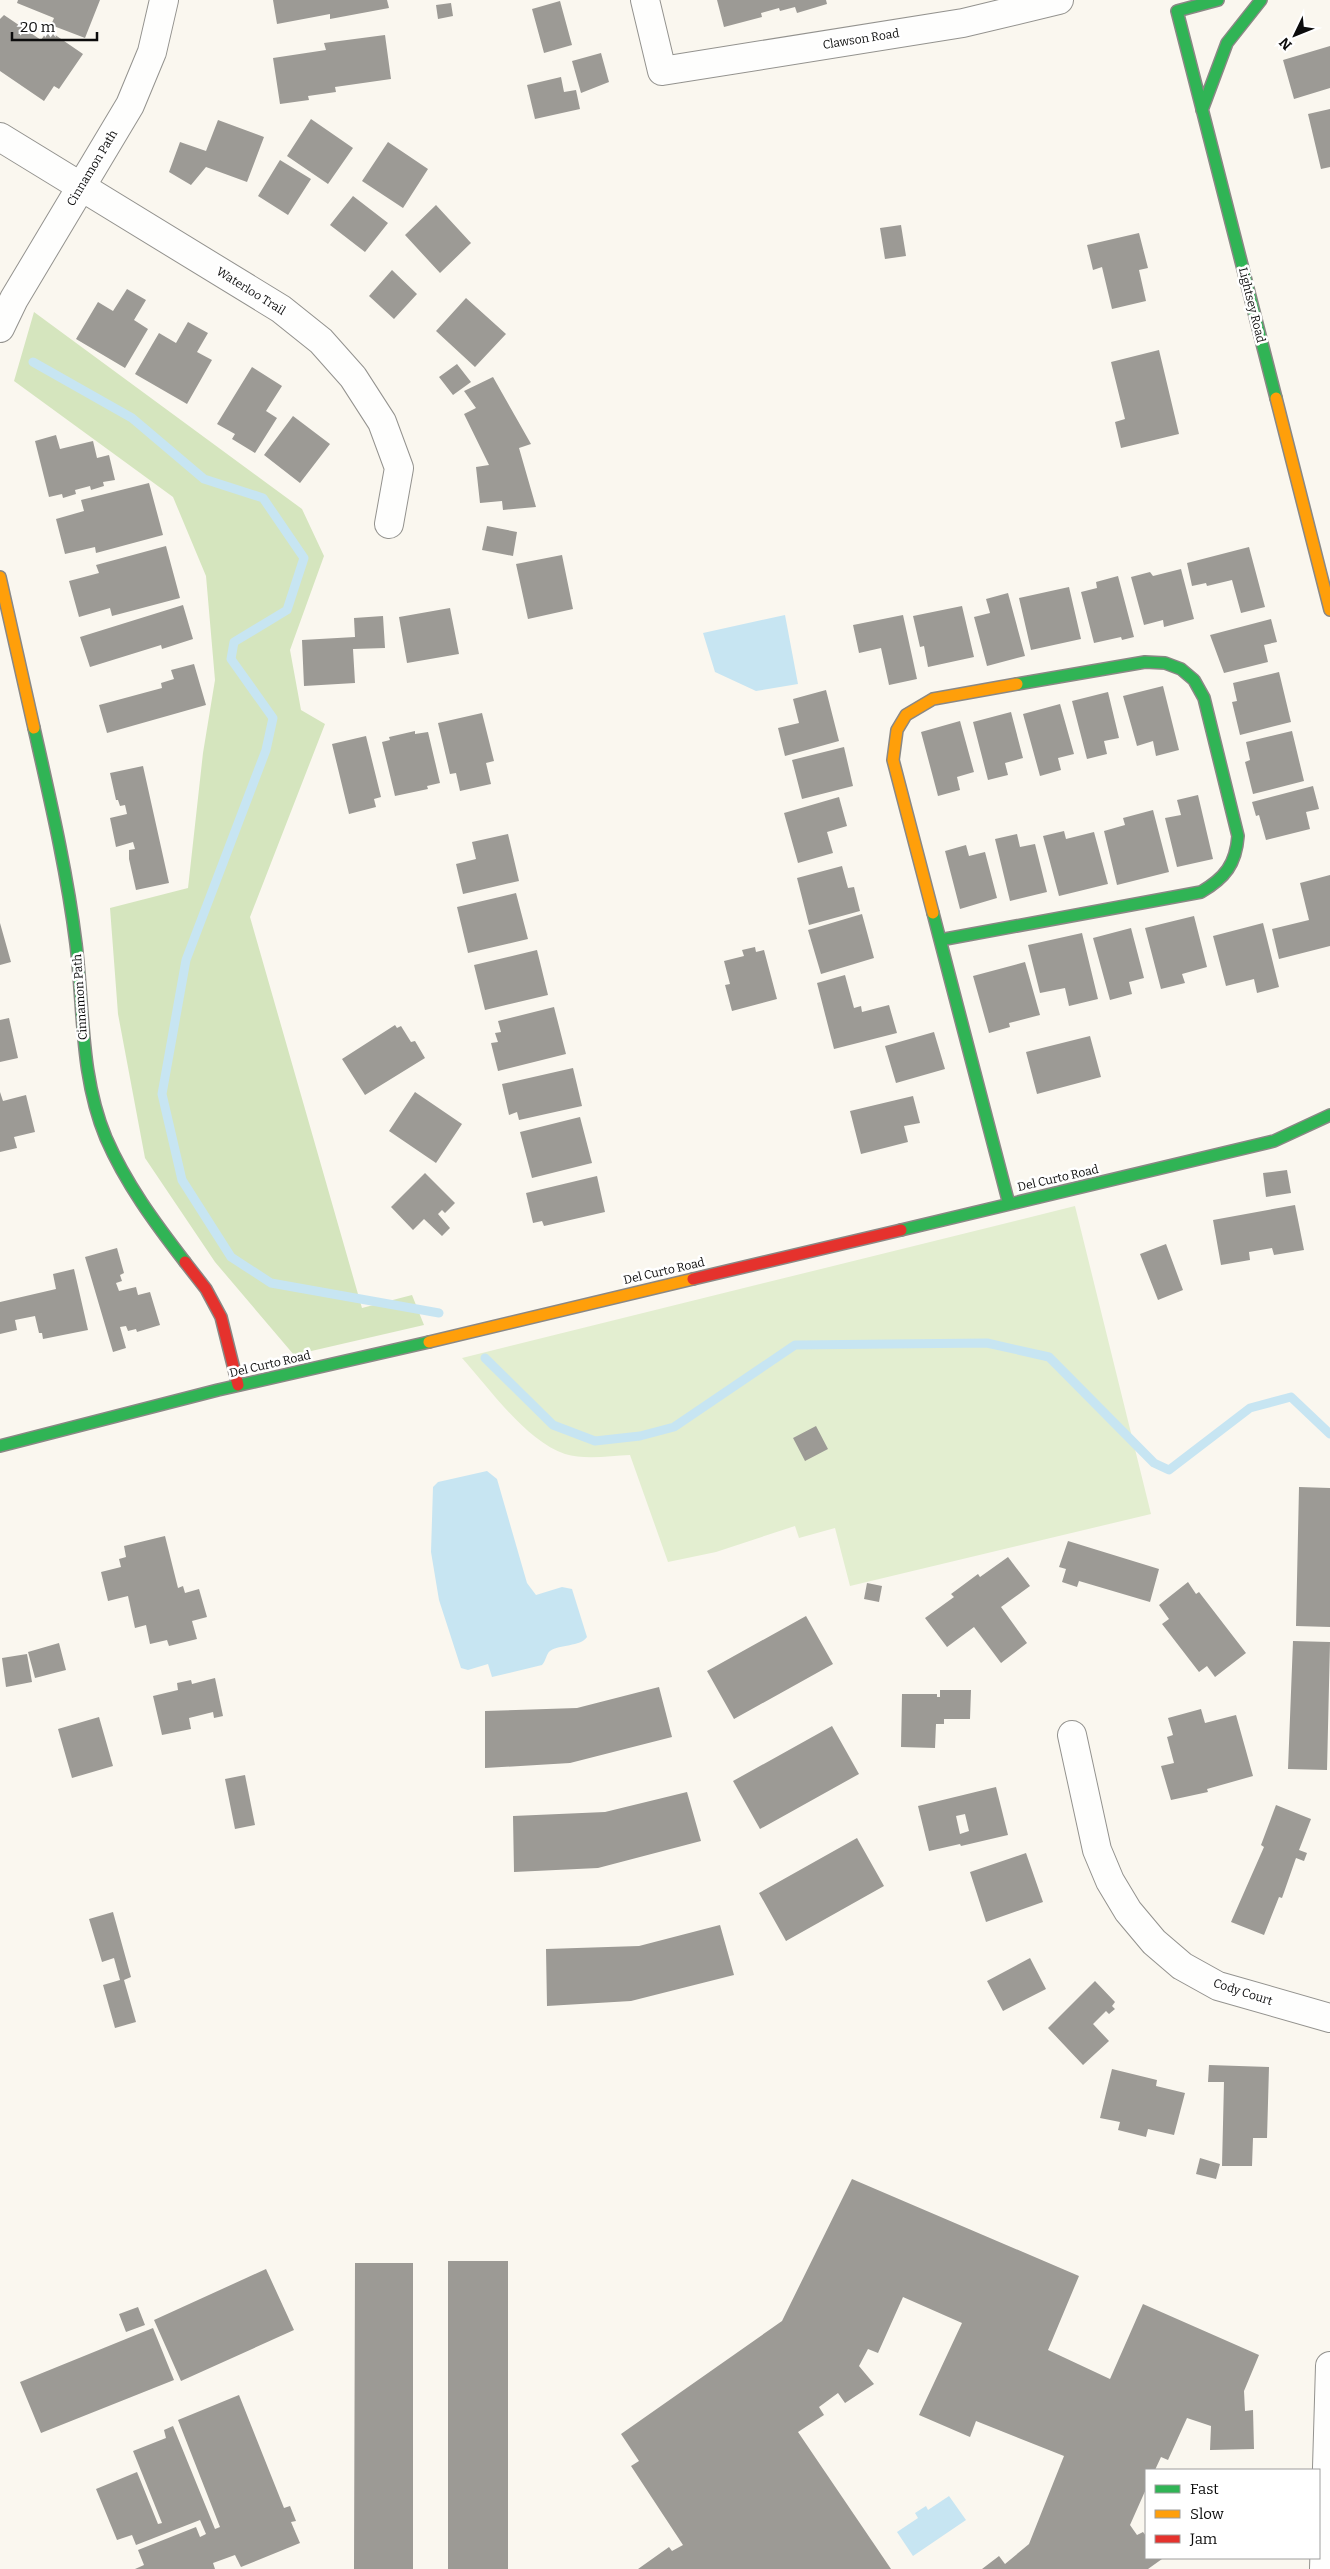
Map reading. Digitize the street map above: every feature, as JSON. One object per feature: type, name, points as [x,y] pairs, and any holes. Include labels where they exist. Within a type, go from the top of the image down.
[{"type":"street","name":"Cinnamon Path","points":[[0,328],[14,300],[130,105],[152,52],[164,0]]},
{"type":"street","name":"Clawson Road","points":[[645,0],[662,71],[963,23],[1059,0]]},
{"type":"street","points":[[1176,5],[1218,0]]},
{"type":"street","points":[[1202,110],[1227,43],[1261,0]]},
{"type":"street","name":"Lightsey Road","points":[[1176,5],[1330,610]]},
{"type":"street","name":"Waterloo Trail","points":[[0,137],[281,309],[321,341],[353,377],[382,422],[399,468],[389,524]]},
{"type":"street","name":"Cinnamon Path","points":[[0,577],[66,873],[76,944],[84,1051],[92,1097],[106,1138],[138,1199],[206,1289],[221,1317],[238,1385]]},
{"type":"street","points":[[940,940],[1201,892],[1218,884],[1231,869],[1237,852],[1238,836],[1204,698],[1196,681],[1184,670],[1164,661],[1145,662],[933,700],[914,707],[900,723],[892,741],[892,760],[1009,1204]]},
{"type":"street","name":"Del Curto Road","points":[[0,1446],[238,1385],[395,1350],[1274,1141],[1319,1122],[1330,1115]]},
{"type":"street","name":"Cody Court","points":[[1072,1735],[1097,1850],[1110,1881],[1128,1911],[1154,1942],[1182,1966],[1218,1986],[1330,2018]]},
{"type":"street","points":[[1324,2569],[1330,2366]]},
{"type":"green space","points":[[34,312],[302,509],[324,556],[290,650],[301,710],[325,724],[250,917],[362,1308],[412,1295],[424,1325],[294,1355],[215,1262],[145,1158],[118,1014],[110,908],[188,888],[203,753],[215,680],[206,576],[173,497],[14,381]]},
{"type":"green space","points":[[1075,1206],[1151,1514],[850,1586],[835,1528],[799,1538],[795,1526],[716,1552],[668,1562],[630,1455],[580,1457],[565,1454],[550,1447],[522,1426],[462,1358]]},
{"type":"water","points":[[785,615],[798,684],[756,691],[715,672],[703,633]]},
{"type":"water","points":[[487,1471],[497,1479],[527,1583],[536,1595],[562,1587],[572,1589],[587,1637],[575,1644],[550,1651],[542,1665],[492,1677],[488,1664],[468,1670],[461,1668],[439,1600],[431,1552],[433,1487],[438,1482]]},
{"type":"water","points":[[949,2496],[966,2520],[913,2556],[897,2532],[918,2518],[915,2513],[926,2506],[928,2510]]},
{"type":"building","points":[[18,0],[100,0],[85,38],[51,25],[54,18],[17,3]]},
{"type":"building","points":[[273,0],[387,0],[389,8],[330,19],[330,14],[277,24]]},
{"type":"building","points":[[717,0],[826,0],[827,4],[797,13],[795,7],[780,11],[779,8],[761,13],[762,17],[724,27]]},
{"type":"building","points":[[560,1],[572,45],[544,53],[532,9]]},
{"type":"building","points":[[451,3],[453,16],[438,19],[436,5]]},
{"type":"building","points":[[4,15],[41,40],[48,30],[83,54],[59,89],[54,86],[44,101],[0,71],[0,19]]},
{"type":"building","points":[[385,35],[391,79],[335,87],[336,92],[308,96],[309,100],[280,104],[273,58],[326,50],[324,43]]},
{"type":"building","points":[[1330,46],[1330,88],[1294,99],[1283,60]]},
{"type":"building","points":[[601,53],[609,82],[581,93],[572,61]]},
{"type":"building","points":[[561,77],[564,92],[576,90],[580,109],[535,119],[527,85]]},
{"type":"building","points":[[1330,109],[1330,167],[1321,169],[1308,114]]},
{"type":"building","points":[[311,119],[353,148],[328,184],[287,156]]},
{"type":"building","points":[[218,120],[264,137],[247,182],[206,167],[191,185],[169,172],[180,142],[206,151]]},
{"type":"building","points":[[388,142],[428,169],[403,208],[362,181]]},
{"type":"building","points":[[280,160],[311,179],[288,215],[258,196]]},
{"type":"building","points":[[353,196],[388,223],[365,252],[330,225]]},
{"type":"building","points":[[436,205],[471,243],[440,273],[405,235]]},
{"type":"building","points":[[901,225],[906,256],[885,259],[880,228]]},
{"type":"building","points":[[1139,233],[1148,268],[1139,270],[1146,301],[1112,309],[1102,267],[1093,270],[1087,245]]},
{"type":"building","points":[[392,270],[417,294],[394,319],[369,296]]},
{"type":"building","points":[[127,289],[146,300],[134,320],[148,329],[125,368],[76,339],[98,302],[113,311]]},
{"type":"building","points":[[466,298],[506,334],[475,367],[436,331]]},
{"type":"building","points":[[188,322],[208,333],[197,352],[212,360],[187,404],[135,374],[159,333],[176,343]]},
{"type":"building","points":[[1159,350],[1179,434],[1121,448],[1115,422],[1125,419],[1111,362]]},
{"type":"building","points":[[457,364],[471,382],[453,395],[439,377]]},
{"type":"building","points":[[252,367],[282,386],[266,411],[277,418],[255,453],[232,439],[235,434],[217,424]]},
{"type":"building","points":[[493,377],[531,444],[519,448],[536,507],[503,510],[502,501],[480,503],[476,467],[489,465],[464,414],[476,408],[464,391]]},
{"type":"building","points":[[293,416],[330,444],[300,483],[264,455]]},
{"type":"building","points":[[56,435],[60,449],[93,441],[97,458],[109,455],[115,480],[103,482],[104,486],[91,490],[90,486],[75,490],[76,494],[63,498],[62,494],[49,497],[35,441]]},
{"type":"building","points":[[149,483],[163,535],[96,553],[95,547],[65,554],[56,519],[84,511],[81,500]]},
{"type":"building","points":[[487,526],[517,532],[513,556],[482,550]]},
{"type":"building","points":[[166,546],[180,598],[112,616],[110,608],[79,617],[69,581],[99,573],[96,565]]},
{"type":"building","points":[[1249,547],[1265,607],[1241,613],[1232,580],[1207,586],[1206,583],[1192,586],[1187,563]]},
{"type":"building","points":[[562,555],[573,609],[528,619],[516,564]]},
{"type":"building","points":[[1181,569],[1194,619],[1164,627],[1163,620],[1144,625],[1131,577],[1150,572],[1153,576]]},
{"type":"building","points":[[1118,576],[1134,637],[1122,640],[1121,637],[1094,643],[1081,592],[1097,588],[1096,582]]},
{"type":"building","points":[[1069,587],[1081,639],[1031,650],[1019,598]]},
{"type":"building","points":[[1008,593],[1025,656],[987,666],[974,617],[990,613],[986,599]]},
{"type":"building","points":[[183,605],[193,639],[162,649],[161,645],[90,667],[80,637]]},
{"type":"building","points":[[962,606],[974,657],[928,667],[924,646],[920,647],[913,616]]},
{"type":"building","points":[[450,608],[459,654],[407,663],[399,617]]},
{"type":"building","points":[[903,615],[917,679],[889,685],[881,648],[859,653],[853,625]]},
{"type":"building","points":[[383,616],[385,648],[353,649],[355,683],[304,686],[302,640],[355,637],[354,618]]},
{"type":"building","points":[[1271,619],[1277,642],[1264,645],[1268,662],[1224,673],[1210,635]]},
{"type":"building","points":[[194,664],[206,705],[107,733],[99,705],[162,688],[161,683],[174,679],[171,670]]},
{"type":"building","points":[[1279,672],[1291,722],[1240,735],[1232,702],[1237,701],[1233,683]]},
{"type":"building","points":[[1163,686],[1179,750],[1156,756],[1153,741],[1137,746],[1123,696]]},
{"type":"building","points":[[826,690],[839,741],[785,756],[778,728],[799,723],[793,699]]},
{"type":"building","points":[[1108,692],[1119,738],[1104,741],[1107,754],[1087,759],[1072,701]]},
{"type":"building","points":[[1060,704],[1074,754],[1058,758],[1061,770],[1040,776],[1023,714]]},
{"type":"building","points":[[1011,712],[1023,758],[1005,763],[1008,775],[988,780],[973,722]]},
{"type":"building","points":[[482,713],[494,761],[486,763],[491,784],[460,791],[456,773],[450,774],[438,723]]},
{"type":"building","points":[[960,721],[974,772],[957,777],[960,790],[938,796],[921,732]]},
{"type":"building","points":[[415,731],[415,734],[428,732],[440,783],[427,786],[428,789],[395,796],[382,742],[390,740],[389,737]]},
{"type":"building","points":[[1292,731],[1304,781],[1253,794],[1245,762],[1250,760],[1246,742]]},
{"type":"building","points":[[366,736],[381,797],[374,799],[376,807],[349,814],[332,744]]},
{"type":"building","points":[[844,747],[853,786],[802,799],[792,760]]},
{"type":"building","points":[[143,766],[169,883],[136,890],[129,859],[129,850],[135,849],[133,842],[116,847],[110,818],[127,814],[125,805],[120,806],[118,800],[116,800],[110,773]]},
{"type":"building","points":[[1313,786],[1319,809],[1306,812],[1310,829],[1266,840],[1259,815],[1256,816],[1252,802]]},
{"type":"building","points":[[1198,795],[1213,859],[1177,867],[1165,818],[1181,815],[1177,800]]},
{"type":"building","points":[[839,797],[847,826],[827,832],[833,853],[798,863],[784,813]]},
{"type":"building","points":[[1153,810],[1169,872],[1117,885],[1104,831],[1125,825],[1123,818]]},
{"type":"building","points":[[1064,831],[1066,839],[1094,832],[1108,884],[1059,896],[1043,836]]},
{"type":"building","points":[[508,834],[519,881],[463,894],[456,864],[476,859],[472,842]]},
{"type":"building","points":[[1017,834],[1020,847],[1035,844],[1047,892],[1010,901],[995,839]]},
{"type":"building","points":[[966,845],[969,856],[985,852],[997,898],[960,909],[945,851]]},
{"type":"building","points":[[842,866],[848,888],[854,887],[860,911],[809,925],[797,878]]},
{"type":"building","points":[[1330,875],[1330,946],[1279,959],[1272,929],[1309,920],[1300,883]]},
{"type":"building","points":[[516,893],[528,939],[468,953],[457,907]]},
{"type":"building","points":[[862,914],[874,958],[821,974],[808,930]]},
{"type":"building","points":[[1194,916],[1207,967],[1182,974],[1185,983],[1161,989],[1145,928]]},
{"type":"building","points":[[0,923],[11,962],[0,965]]},
{"type":"building","points":[[1263,923],[1279,987],[1257,993],[1254,979],[1226,986],[1213,936]]},
{"type":"building","points":[[1131,928],[1144,978],[1129,982],[1132,994],[1110,1000],[1093,938]]},
{"type":"building","points":[[1082,933],[1098,999],[1069,1006],[1065,988],[1040,993],[1028,945]]},
{"type":"building","points":[[755,947],[756,952],[764,950],[777,999],[732,1011],[725,985],[730,984],[724,961],[744,956],[742,950]]},
{"type":"building","points":[[537,950],[548,995],[485,1010],[474,965]]},
{"type":"building","points":[[1025,962],[1040,1015],[1009,1023],[1010,1027],[989,1033],[973,976]]},
{"type":"building","points":[[845,975],[854,1008],[861,1006],[862,1012],[889,1005],[897,1033],[834,1049],[817,983]]},
{"type":"building","points":[[554,1007],[566,1054],[498,1071],[491,1043],[498,1042],[495,1033],[501,1032],[498,1021]]},
{"type":"building","points":[[9,1018],[18,1058],[0,1062],[0,1020]]},
{"type":"building","points":[[395,1025],[397,1028],[401,1026],[411,1042],[415,1041],[425,1058],[365,1095],[342,1059]]},
{"type":"building","points":[[934,1032],[945,1069],[896,1083],[885,1046]]},
{"type":"building","points":[[1090,1036],[1101,1077],[1037,1094],[1026,1052]]},
{"type":"building","points":[[573,1068],[582,1106],[519,1120],[517,1112],[509,1115],[502,1084]]},
{"type":"building","points":[[0,1092],[3,1101],[26,1095],[35,1132],[14,1137],[17,1148],[0,1152]]},
{"type":"building","points":[[415,1092],[462,1124],[436,1163],[389,1131]]},
{"type":"building","points":[[913,1096],[920,1123],[904,1126],[908,1142],[861,1154],[850,1111]]},
{"type":"building","points":[[580,1117],[592,1163],[532,1178],[520,1132]]},
{"type":"building","points":[[1287,1170],[1291,1193],[1266,1197],[1263,1173]]},
{"type":"building","points":[[425,1173],[455,1203],[445,1213],[442,1210],[438,1214],[450,1228],[442,1236],[424,1219],[413,1230],[391,1207]]},
{"type":"building","points":[[597,1176],[605,1212],[544,1226],[542,1221],[533,1223],[526,1193]]},
{"type":"building","points":[[1295,1205],[1304,1250],[1274,1255],[1272,1248],[1249,1252],[1250,1260],[1221,1265],[1213,1220]]},
{"type":"building","points":[[1166,1244],[1183,1290],[1158,1300],[1140,1254]]},
{"type":"building","points":[[117,1248],[124,1273],[120,1275],[122,1281],[116,1283],[119,1291],[136,1287],[138,1295],[150,1292],[160,1325],[137,1332],[136,1329],[128,1331],[126,1326],[120,1327],[126,1348],[113,1352],[85,1257]]},
{"type":"building","points":[[74,1269],[88,1330],[43,1339],[42,1333],[39,1333],[35,1316],[15,1320],[17,1330],[0,1334],[0,1302],[56,1289],[53,1274]]},
{"type":"building","points":[[816,1426],[828,1449],[805,1461],[793,1438]]},
{"type":"building","points":[[1299,1487],[1330,1488],[1330,1627],[1296,1626]]},
{"type":"building","points":[[165,1536],[178,1588],[183,1586],[185,1593],[199,1589],[207,1617],[192,1621],[197,1639],[169,1646],[167,1640],[150,1644],[146,1625],[135,1628],[128,1596],[108,1601],[101,1572],[121,1567],[119,1559],[126,1557],[124,1546]]},
{"type":"building","points":[[1068,1541],[1159,1569],[1150,1602],[1079,1581],[1077,1587],[1062,1582],[1066,1569],[1059,1567]]},
{"type":"building","points":[[1008,1557],[1030,1586],[1001,1607],[1027,1643],[1001,1663],[974,1627],[947,1647],[925,1618],[954,1597],[951,1594],[978,1574],[980,1577]]},
{"type":"building","points":[[1188,1582],[1196,1594],[1199,1592],[1246,1653],[1215,1677],[1207,1666],[1199,1672],[1162,1624],[1169,1619],[1159,1605]]},
{"type":"building","points":[[867,1583],[882,1586],[879,1602],[864,1599]]},
{"type":"building","points":[[806,1616],[833,1664],[734,1719],[707,1671]]},
{"type":"building","points":[[1293,1641],[1330,1642],[1327,1770],[1288,1769]]},
{"type":"building","points":[[59,1643],[66,1670],[35,1678],[28,1652]]},
{"type":"building","points":[[27,1654],[32,1682],[6,1687],[2,1658]]},
{"type":"building","points":[[215,1678],[223,1716],[214,1718],[213,1712],[189,1718],[191,1729],[162,1735],[153,1696],[178,1690],[177,1683],[191,1680],[192,1684]]},
{"type":"building","points":[[659,1687],[672,1737],[570,1763],[485,1768],[485,1711],[577,1708]]},
{"type":"building","points":[[940,1690],[971,1690],[970,1719],[944,1719],[944,1724],[936,1724],[935,1748],[901,1747],[902,1694],[937,1694],[937,1697],[940,1697]]},
{"type":"building","points":[[1201,1709],[1205,1723],[1236,1715],[1253,1776],[1207,1789],[1208,1792],[1171,1800],[1161,1766],[1174,1763],[1167,1737],[1173,1735],[1168,1718]]},
{"type":"building","points":[[99,1717],[113,1766],[72,1778],[58,1729]]},
{"type":"building","points":[[832,1726],[859,1774],[760,1829],[733,1781]]},
{"type":"building","points":[[245,1775],[255,1825],[235,1829],[225,1779]]},
{"type":"building","points":[[996,1787],[1008,1835],[929,1851],[918,1806]],"holes":[[[965,1814],[969,1831],[960,1834],[956,1816]]]},
{"type":"building","points":[[687,1792],[701,1841],[598,1868],[514,1872],[513,1816],[605,1812]]},
{"type":"building","points":[[1276,1805],[1311,1819],[1299,1850],[1307,1853],[1304,1861],[1296,1858],[1282,1898],[1279,1897],[1264,1935],[1231,1922],[1264,1847],[1261,1845]]},
{"type":"building","points":[[857,1838],[884,1886],[786,1941],[759,1893]]},
{"type":"building","points":[[1026,1853],[1043,1902],[986,1922],[970,1872]]},
{"type":"building","points":[[113,1912],[131,1977],[124,1980],[136,2022],[115,2028],[103,1985],[120,1980],[114,1958],[102,1962],[89,1919]]},
{"type":"building","points":[[720,1925],[734,1975],[631,2001],[547,2006],[546,1949],[639,1946]]},
{"type":"building","points":[[1030,1958],[1046,1989],[1003,2011],[987,1981]]},
{"type":"building","points":[[1095,1981],[1115,2002],[1112,2006],[1115,2009],[1109,2014],[1106,2011],[1093,2024],[1109,2041],[1083,2065],[1048,2028]]},
{"type":"building","points":[[1209,2065],[1269,2067],[1267,2138],[1253,2138],[1252,2166],[1222,2166],[1224,2082],[1208,2082]]},
{"type":"building","points":[[1112,2069],[1157,2080],[1156,2086],[1185,2093],[1174,2135],[1148,2129],[1146,2137],[1118,2130],[1120,2122],[1100,2118]]},
{"type":"building","points":[[1200,2158],[1220,2164],[1216,2179],[1196,2174]]},
{"type":"building","points":[[852,2179],[1079,2276],[1048,2350],[1110,2379],[1143,2304],[1259,2355],[1244,2391],[1245,2411],[1253,2410],[1254,2449],[1210,2450],[1211,2426],[1187,2418],[1168,2460],[1161,2457],[1155,2469],[1145,2469],[1145,2491],[1130,2525],[1137,2535],[1143,2532],[1145,2535],[1145,2559],[1162,2559],[1148,2569],[982,2569],[999,2556],[1005,2564],[1029,2544],[1064,2456],[976,2421],[970,2437],[919,2415],[962,2323],[903,2297],[878,2353],[868,2349],[859,2366],[874,2384],[845,2403],[838,2393],[819,2407],[824,2415],[798,2432],[891,2569],[638,2569],[669,2547],[672,2551],[683,2545],[631,2466],[639,2461],[621,2434],[782,2321]]},
{"type":"building","points":[[448,2261],[508,2261],[508,2569],[448,2569]]},
{"type":"building","points":[[355,2263],[413,2263],[413,2569],[354,2569]]},
{"type":"building","points":[[266,2269],[294,2330],[181,2381],[154,2320]]},
{"type":"building","points":[[138,2307],[145,2325],[126,2332],[119,2314]]},
{"type":"building","points":[[153,2328],[174,2380],[41,2433],[20,2382]]},
{"type":"building","points":[[239,2395],[284,2508],[290,2506],[296,2521],[291,2522],[300,2543],[241,2567],[235,2555],[213,2563],[215,2569],[135,2569],[144,2565],[138,2550],[196,2527],[200,2537],[206,2534],[200,2520],[136,2545],[132,2535],[117,2540],[96,2489],[137,2472],[158,2524],[162,2523],[133,2451],[166,2438],[164,2430],[173,2426],[215,2529],[220,2527],[178,2420]]},
{"type":"waterway","points":[[33,362],[132,418],[204,479],[263,498],[304,558],[287,610],[234,642],[231,659],[273,718],[266,750],[186,960],[162,1094],[182,1180],[231,1257],[271,1283],[439,1313]]},
{"type":"waterway","points":[[485,1358],[553,1425],[595,1441],[640,1436],[674,1427],[795,1345],[987,1343],[1049,1357],[1154,1463],[1169,1470],[1250,1408],[1291,1397],[1330,1434]]},
{"type":"traffic: fast","points":[[1218,0],[1177,11],[1276,398]]},
{"type":"traffic: fast","points":[[1202,110],[1227,43],[1261,0]]},
{"type":"traffic: fast","points":[[940,940],[1201,892],[1223,876],[1235,855],[1238,836],[1204,698],[1194,680],[1181,669],[1165,663],[1145,662],[1017,684]]},
{"type":"traffic: fast","points":[[34,728],[68,889],[79,968],[84,1042],[91,1091],[106,1138],[114,1155],[152,1218],[185,1262]]},
{"type":"traffic: fast","points":[[933,913],[1009,1204]]},
{"type":"traffic: fast","points":[[901,1230],[1274,1141],[1330,1115]]},
{"type":"traffic: fast","points":[[0,1446],[218,1390],[429,1342]]},
{"type":"traffic: slow","points":[[1276,398],[1330,610]]},
{"type":"traffic: slow","points":[[0,577],[34,728]]},
{"type":"traffic: slow","points":[[933,913],[893,760],[897,730],[906,715],[933,699],[1017,684]]},
{"type":"traffic: slow","points":[[429,1342],[693,1279]]},
{"type":"traffic: jam","points":[[693,1279],[901,1230]]},
{"type":"traffic: jam","points":[[185,1262],[206,1289],[221,1317],[238,1385]]}]
